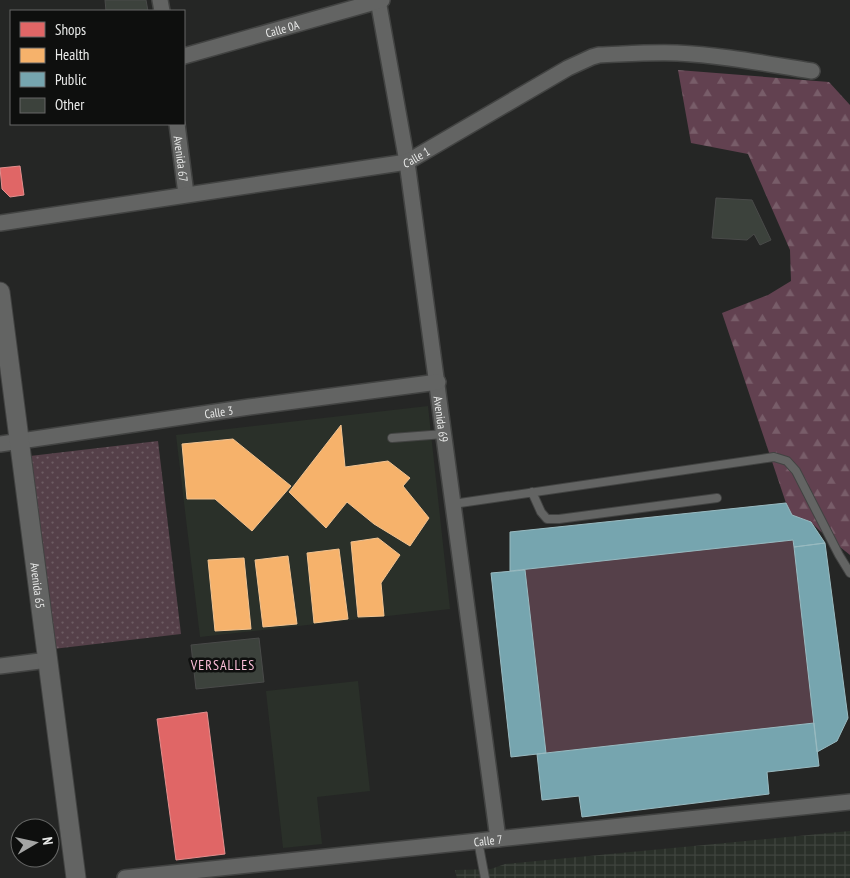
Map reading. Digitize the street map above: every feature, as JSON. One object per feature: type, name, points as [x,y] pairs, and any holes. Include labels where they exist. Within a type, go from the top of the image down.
[{"type":"street","name":"Calle 0A","points":[[185,56],[380,0]]},
{"type":"street","name":"Avenida 69","points":[[380,0],[407,162],[438,382],[498,839]]},
{"type":"street","name":"Calle 1","points":[[0,223],[407,162],[568,68],[592,57],[675,53],[722,57],[812,72]]},
{"type":"street","name":"Avenida 67","points":[[177,125],[186,194]]},
{"type":"street","name":"Avenida 65","points":[[0,292],[76,878]]},
{"type":"street","name":"Calle 3","points":[[0,444],[249,407],[438,382]]},
{"type":"street","points":[[0,666],[48,660]]},
{"type":"street","name":"Calle 7","points":[[125,878],[237,869],[478,841],[850,802]]},
{"type":"lane","points":[[392,438],[444,434]]},
{"type":"lane","points":[[454,504],[774,457],[787,461],[796,471],[838,555],[850,573]]},
{"type":"lane","points":[[532,492],[541,512],[548,519],[716,498]]},
{"type":"lane","points":[[478,841],[485,878]]},
{"type":"shaded area","points":[[428,406],[450,609],[200,637],[176,435]]},
{"type":"shaded area","points":[[158,441],[181,634],[53,649],[30,456]]},
{"type":"shaded area","points":[[786,503],[792,515],[811,522],[825,543],[848,718],[837,741],[817,752],[819,766],[767,772],[769,794],[582,817],[579,796],[542,800],[537,754],[511,757],[491,573],[510,571],[510,532]]},
{"type":"shaded area","points":[[358,681],[370,791],[317,797],[322,844],[283,848],[266,691]]},
{"type":"shaded area","points":[[850,831],[850,878],[457,878],[455,870],[491,869],[505,864]]},
{"type":"green space","points":[[678,70],[829,82],[850,105],[850,555],[811,522],[792,515],[786,503],[722,313],[768,295],[791,281],[790,250],[748,154],[691,143]]},
{"type":"building: Shops","points":[[20,166],[24,195],[10,197],[2,189],[0,168]]},
{"type":"building: Shops","points":[[207,712],[225,854],[176,860],[157,719]]},
{"type":"building: Health","points":[[341,425],[345,467],[388,461],[410,478],[403,486],[429,518],[410,546],[374,524],[347,502],[326,528],[289,492]]},
{"type":"building: Health","points":[[233,439],[291,486],[252,531],[215,499],[187,499],[182,444]]},
{"type":"building: Health","points":[[378,538],[400,555],[381,583],[384,616],[358,617],[351,542]]},
{"type":"building: Health","points":[[339,549],[348,619],[314,623],[307,553]]},
{"type":"building: Health","points":[[288,556],[297,624],[263,627],[255,560]]},
{"type":"building: Health","points":[[244,558],[251,629],[215,631],[208,560]]},
{"type":"building: Public","points":[[786,503],[792,515],[811,522],[825,543],[794,547],[793,540],[510,571],[510,532]]},
{"type":"building: Public","points":[[825,543],[848,718],[837,741],[817,752],[794,547]]},
{"type":"building: Public","points":[[525,570],[546,753],[511,757],[491,573]]},
{"type":"building: Public","points":[[814,723],[819,766],[767,772],[769,794],[582,817],[579,796],[542,800],[537,754]]},
{"type":"building: Other","points":[[105,0],[146,0],[148,10],[106,10]]},
{"type":"building: Other","points":[[716,198],[752,200],[771,240],[760,245],[754,234],[747,240],[712,238]]},
{"type":"building: Other","points":[[259,638],[264,682],[196,689],[191,645]]},
{"type":"district","name":"VERSALLES","points":[[223,665]]}]
